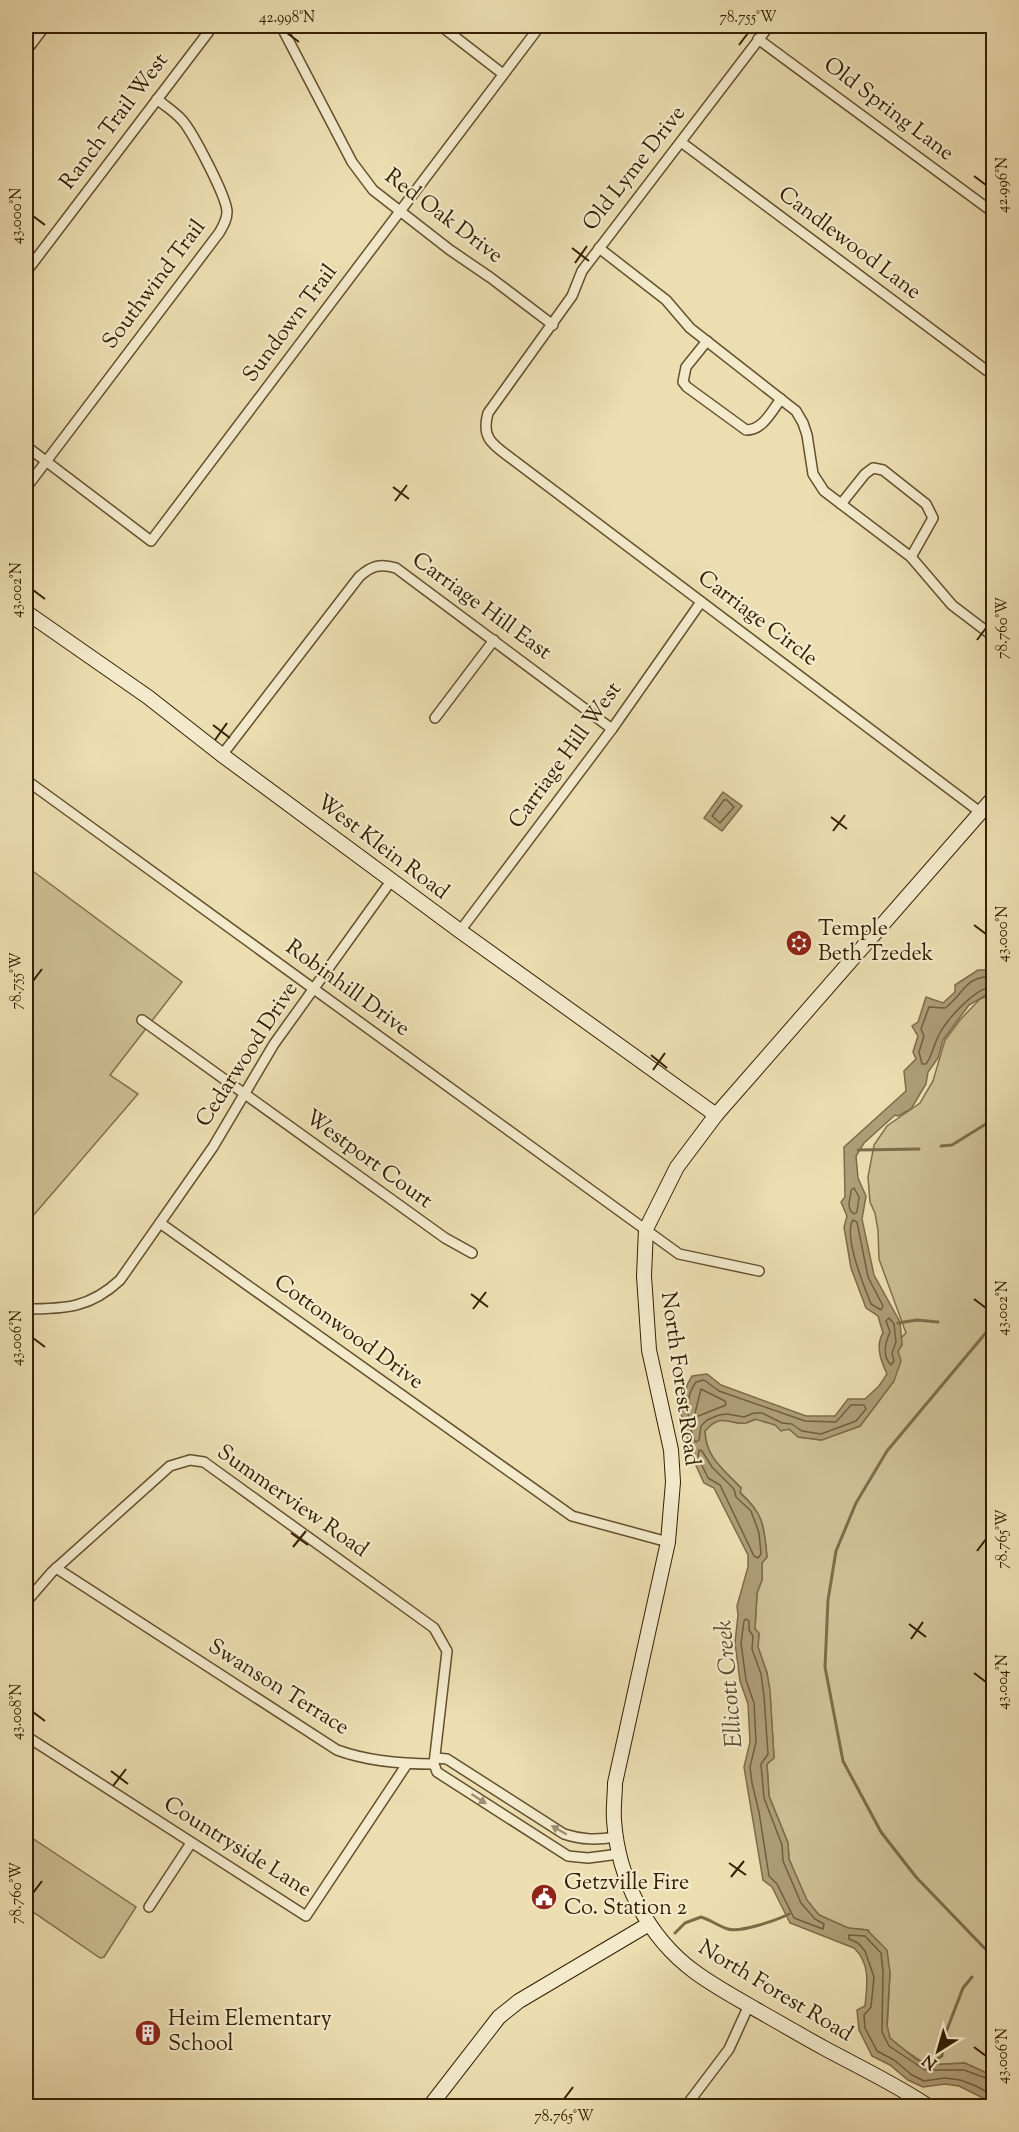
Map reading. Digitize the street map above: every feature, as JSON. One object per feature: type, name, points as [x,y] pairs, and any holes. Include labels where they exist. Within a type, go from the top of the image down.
[{"type":"street","points":[[26,51],[45,26]]},
{"type":"street","name":"Ranch Trail West","points":[[26,272],[213,26]]},
{"type":"street","name":"Red Oak Drive","points":[[281,26],[351,162],[373,190],[399,213],[553,325]]},
{"type":"street","points":[[441,26],[503,75]]},
{"type":"street","name":"Sundown Trail","points":[[46,462],[151,541],[540,26]]},
{"type":"street","name":"Old Lyme Drive","points":[[510,458],[486,436],[489,413],[553,325],[572,296],[582,271],[598,248],[769,26]]},
{"type":"street","name":"Old Spring Lane","points":[[758,39],[993,213]]},
{"type":"street","name":"Southwind Trail","points":[[26,488],[219,233],[227,216],[226,202],[189,129],[178,116],[157,99]]},
{"type":"street","name":"Candlewood Lane","points":[[681,142],[993,376]]},
{"type":"street","points":[[598,248],[666,300],[690,328],[795,411],[807,435],[811,467],[817,483],[911,558],[952,606],[993,637]]},
{"type":"street","points":[[706,341],[686,368],[683,382],[687,387],[746,430],[753,430],[761,426],[781,399]]},
{"type":"street","points":[[26,446],[46,462]]},
{"type":"street","name":"Carriage Circle","points":[[510,458],[980,812]]},
{"type":"street","points":[[841,504],[865,474],[873,468],[883,470],[926,504],[933,518],[911,558]]},
{"type":"street","name":"Carriage Hill East","points":[[222,755],[359,577],[373,566],[382,565],[396,568],[612,729]]},
{"type":"street","name":"Carriage Hill West","points":[[460,931],[612,729],[702,602]]},
{"type":"street","name":"West Klein Road","points":[[26,612],[148,697],[391,881],[716,1115]]},
{"type":"street","points":[[435,718],[494,640]]},
{"type":"street","name":"Robinhill Drive","points":[[26,780],[679,1254],[759,1271]]},
{"type":"street","name":"North Forest Road","points":[[928,2106],[695,1972],[668,1948],[649,1924],[632,1894],[619,1854],[613,1818],[615,1784],[669,1542],[673,1482],[671,1450],[650,1350],[644,1276],[646,1229],[677,1167],[716,1115],[993,797]]},
{"type":"street","name":"Cedarwood Drive","points":[[160,1222],[213,1147],[274,1044],[391,881]]},
{"type":"street","name":"Westport Court","points":[[142,1020],[445,1239],[472,1253]]},
{"type":"street","points":[[26,1309],[67,1308],[101,1295],[120,1280],[160,1222]]},
{"type":"street","name":"Cottonwood Drive","points":[[160,1222],[572,1516],[669,1542]]},
{"type":"street","name":"Summerview Road","points":[[26,1602],[56,1569],[170,1466],[190,1460],[204,1462],[434,1628],[447,1651],[434,1761]]},
{"type":"street","name":"Swanson Terrace","points":[[56,1569],[336,1750],[356,1757],[407,1764],[447,1759],[564,1834],[578,1839],[593,1840],[616,1837]]},
{"type":"street","name":"Countryside Lane","points":[[26,1736],[306,1916],[407,1764]]},
{"type":"street","points":[[434,1761],[437,1772],[568,1856],[588,1858],[619,1854]]},
{"type":"street","points":[[149,1907],[191,1843]]},
{"type":"street","points":[[430,2106],[499,2017],[519,2001],[649,1924]]},
{"type":"street","points":[[686,2106],[729,2049],[750,2005]]},
{"type":"shaded area","points":[[26,866],[182,982],[110,1075],[138,1094],[26,1224]]},
{"type":"shaded area","points":[[993,993],[993,2076],[965,2063],[927,2065],[891,2041],[887,2030],[890,1972],[868,1930],[848,1928],[819,1915],[806,1900],[789,1859],[788,1843],[769,1796],[767,1764],[774,1758],[770,1696],[767,1673],[758,1647],[759,1634],[755,1629],[757,1593],[762,1580],[762,1563],[767,1557],[763,1529],[754,1507],[740,1492],[741,1488],[712,1456],[705,1431],[721,1420],[745,1423],[759,1419],[795,1432],[798,1437],[821,1440],[860,1426],[894,1381],[898,1351],[902,1345],[901,1338],[906,1333],[879,1259],[878,1230],[870,1202],[868,1177],[874,1145],[887,1126],[920,1103],[933,1081],[945,1040],[980,999]]},
{"type":"shaded area","points":[[26,1834],[136,1907],[104,1957],[100,1958],[26,1907]]},
{"type":"water","points":[[723,792],[742,806],[722,831],[704,818]]},
{"type":"water","name":"Ellicott Creek","points":[[978,970],[993,970],[993,991],[969,1005],[943,1040],[938,1058],[928,1072],[926,1084],[911,1109],[898,1116],[895,1115],[864,1143],[856,1156],[858,1178],[866,1196],[862,1219],[874,1275],[900,1322],[902,1345],[898,1351],[901,1361],[894,1381],[860,1426],[822,1440],[798,1437],[789,1429],[781,1431],[775,1425],[755,1419],[746,1423],[721,1420],[705,1431],[712,1456],[741,1488],[740,1493],[758,1514],[763,1529],[767,1557],[762,1563],[762,1580],[757,1593],[755,1629],[759,1633],[758,1647],[770,1690],[774,1758],[767,1764],[769,1796],[788,1843],[789,1859],[807,1900],[819,1915],[848,1928],[867,1930],[887,1950],[890,1972],[887,2025],[890,2038],[927,2065],[965,2063],[993,2076],[993,2103],[959,2086],[945,2084],[923,2087],[908,2080],[890,2065],[872,2056],[859,2030],[857,2010],[865,2006],[867,1975],[859,1954],[854,1948],[790,1923],[772,1887],[763,1880],[744,1767],[750,1742],[748,1704],[740,1681],[735,1643],[737,1606],[748,1567],[748,1555],[714,1488],[704,1483],[693,1459],[681,1414],[687,1385],[692,1376],[707,1374],[721,1385],[806,1416],[835,1416],[848,1399],[865,1399],[879,1386],[887,1374],[879,1348],[883,1333],[878,1316],[866,1308],[851,1268],[844,1227],[847,1216],[841,1202],[845,1197],[844,1147],[906,1091],[904,1071],[916,1059],[913,1052],[918,1036],[912,1026],[918,1022],[926,997],[943,1003],[955,992],[955,985]]},
{"type":"waterway","points":[[941,1146],[952,1145],[994,1119]]},
{"type":"waterway","points":[[858,1150],[919,1149]]},
{"type":"waterway","points":[[898,1323],[917,1320],[938,1322]]},
{"type":"waterway","points":[[994,1323],[887,1451],[856,1503],[836,1551],[828,1600],[825,1667],[843,1761],[881,1832],[916,1877],[994,1958]]},
{"type":"waterway","points":[[675,1933],[685,1923],[701,1917],[724,1928],[734,1930],[758,1925],[789,1914]]},
{"type":"waterway","points":[[925,2066],[942,2056],[943,2040],[963,1988],[972,1977]]},
{"type":"place","name":"Temple Beth Tzedek","points":[[799,943]]},
{"type":"place","name":"Getzville Fire Co. Station 2","points":[[544,1897]]},
{"type":"place","name":"Heim Elementary School","points":[[148,2033]]}]
